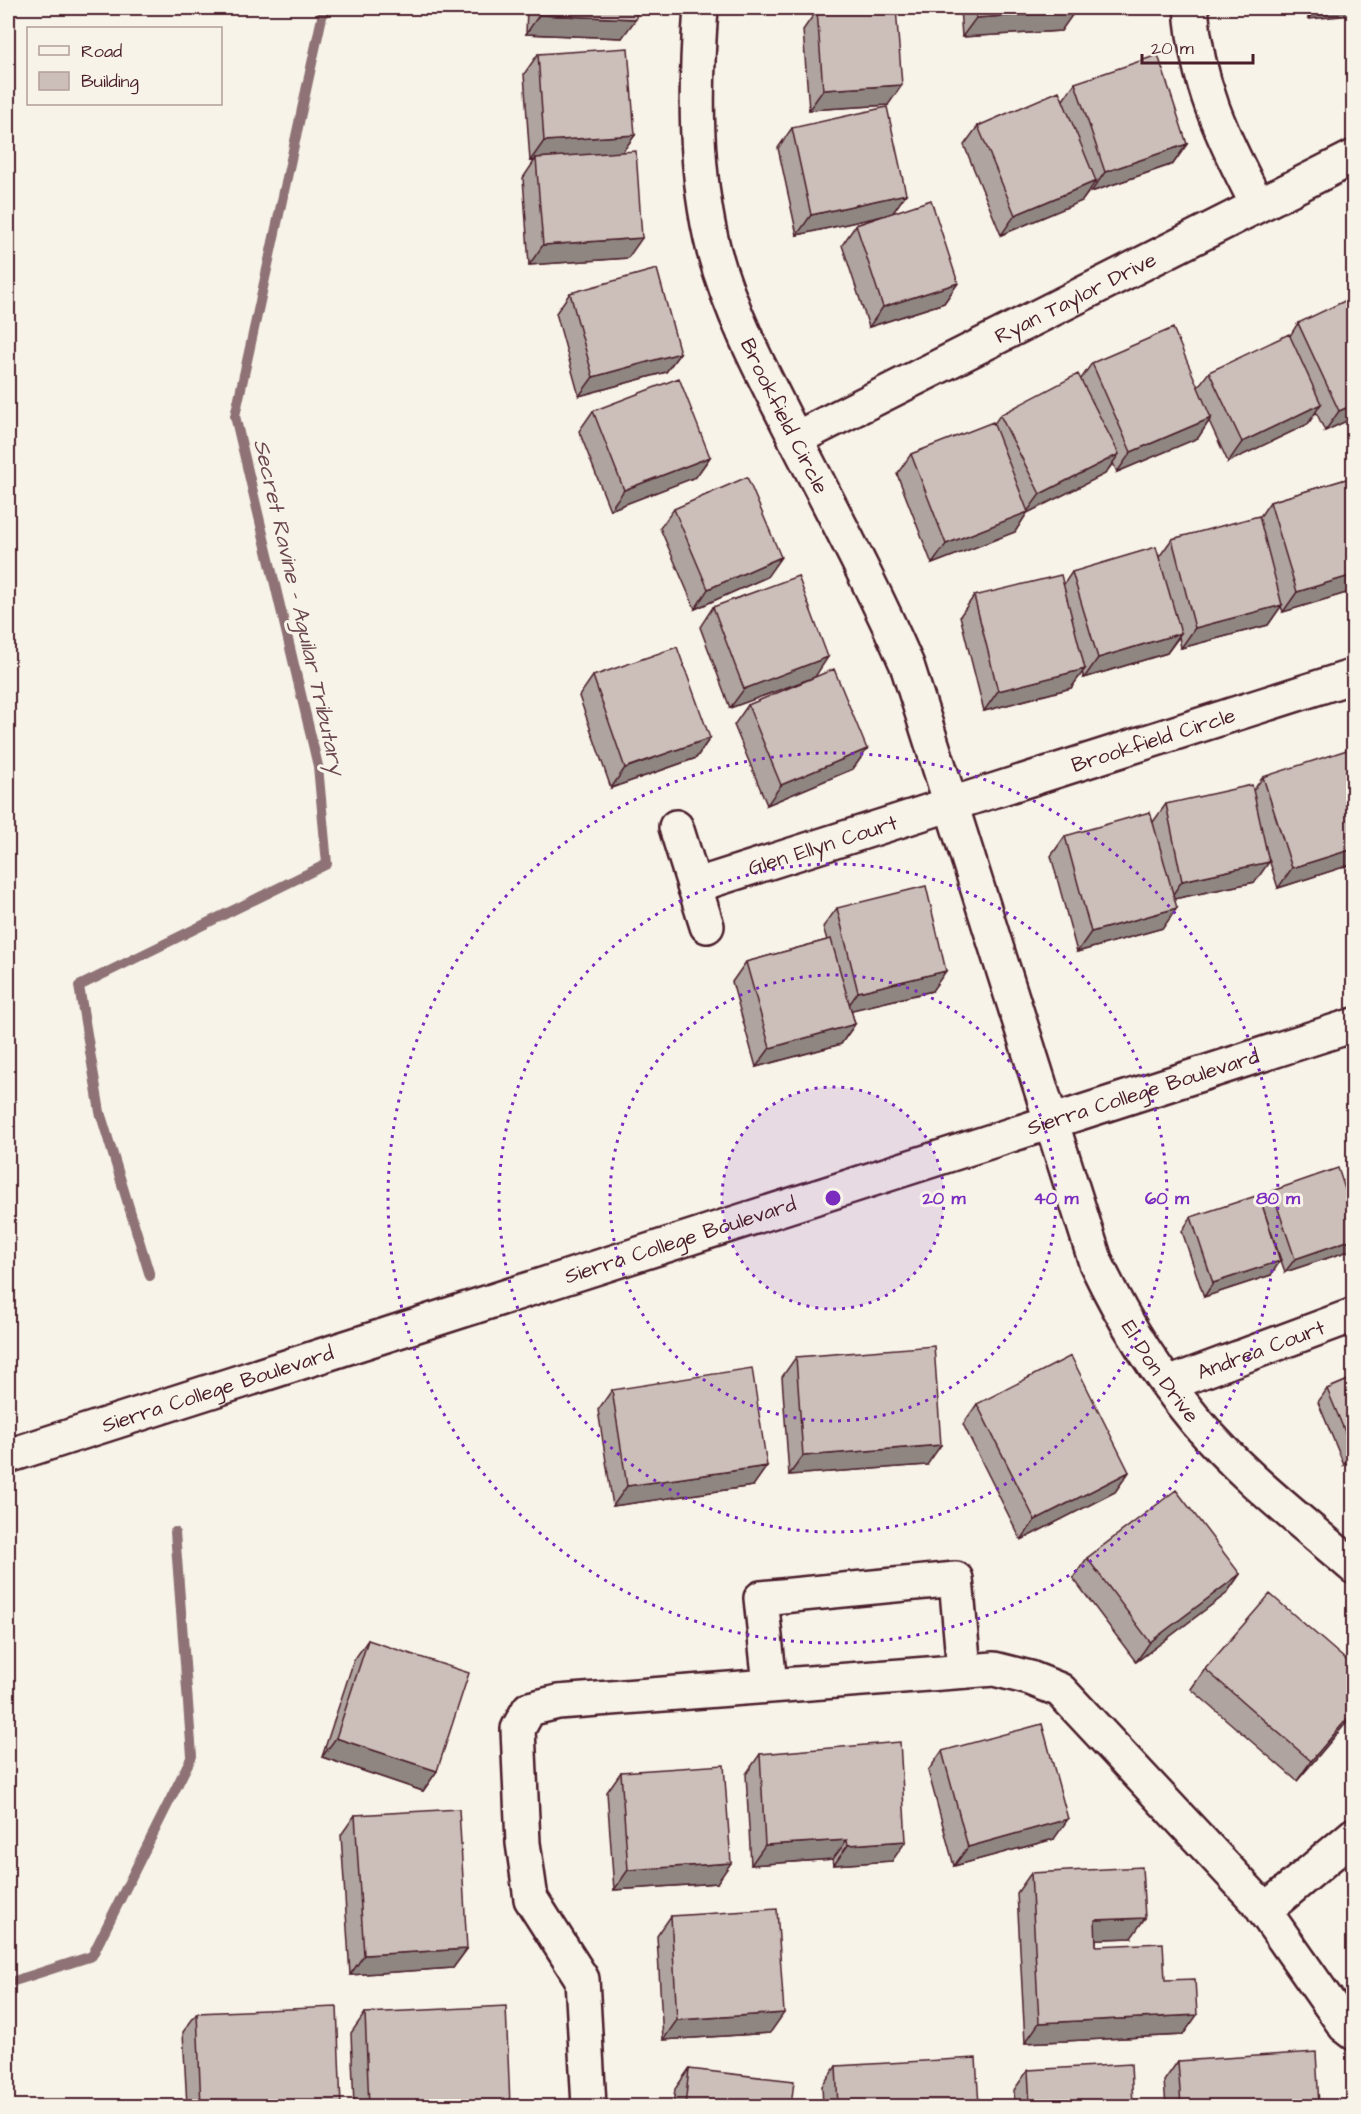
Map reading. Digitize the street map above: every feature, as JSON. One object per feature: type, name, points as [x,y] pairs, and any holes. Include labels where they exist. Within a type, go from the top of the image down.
[{"type":"street","name":"Brookfield Circle","points":[[701,8],[697,70],[699,145],[704,198],[714,251],[736,312],[795,438],[903,656],[1051,1120]]},
{"type":"street","points":[[1191,8],[1199,70],[1209,105],[1257,204]]},
{"type":"street","name":"Ryan Taylor Drive","points":[[795,438],[1353,157]]},
{"type":"street","name":"Brookfield Circle","points":[[952,804],[1353,676]]},
{"type":"street","name":"Glen Ellyn Court","points":[[694,886],[952,804]]},
{"type":"street","points":[[676,827],[707,926]]},
{"type":"street","name":"Sierra College Boulevard","points":[[8,1456],[1353,1025]]},
{"type":"street","name":"El Don Drive","points":[[1051,1120],[1096,1263],[1116,1305],[1144,1351],[1196,1421],[1227,1455],[1353,1567]]},
{"type":"street","name":"Andrea Court","points":[[1168,1384],[1353,1314]]},
{"type":"street","points":[[771,1685],[761,1598],[956,1579],[964,1671]]},
{"type":"street","points":[[589,2106],[582,1979],[531,1899],[523,1843],[518,1729],[529,1710],[558,1702],[994,1669],[1030,1678],[1060,1690],[1264,1911],[1345,2026],[1353,2033]]},
{"type":"street","points":[[1264,1911],[1353,1835]]},
{"type":"building","points":[[540,8],[637,8],[636,19],[539,15]]},
{"type":"building","points":[[896,8],[902,85],[823,90],[817,10]]},
{"type":"building","points":[[975,8],[1075,8],[1075,11],[976,18]]},
{"type":"building","points":[[628,48],[635,135],[544,141],[538,54]]},
{"type":"building","points":[[1158,55],[1187,144],[1105,172],[1075,83]]},
{"type":"building","points":[[1059,91],[1096,181],[1015,215],[978,126]]},
{"type":"building","points":[[887,107],[906,194],[811,215],[792,128]]},
{"type":"building","points":[[636,151],[642,238],[543,245],[536,158]]},
{"type":"building","points":[[931,200],[958,283],[883,307],[856,225]]},
{"type":"building","points":[[657,269],[680,353],[593,377],[570,293]]},
{"type":"building","points":[[1353,297],[1353,405],[1339,411],[1298,323]]},
{"type":"building","points":[[1173,328],[1211,418],[1131,452],[1092,363]]},
{"type":"building","points":[[1289,334],[1321,404],[1242,442],[1209,372]]},
{"type":"building","points":[[1078,374],[1119,454],[1040,494],[1000,415]]},
{"type":"building","points":[[679,378],[710,457],[624,490],[593,411]]},
{"type":"building","points":[[993,422],[1028,512],[946,544],[911,454]]},
{"type":"building","points":[[747,477],[781,557],[708,589],[674,509]]},
{"type":"building","points":[[1353,477],[1353,575],[1297,592],[1270,502]]},
{"type":"building","points":[[1259,516],[1282,605],[1195,628],[1172,539]]},
{"type":"building","points":[[1156,547],[1181,633],[1098,658],[1072,572]]},
{"type":"building","points":[[1061,575],[1085,669],[998,691],[974,596]]},
{"type":"building","points":[[798,576],[828,657],[744,689],[713,607]]},
{"type":"building","points":[[677,647],[710,738],[625,768],[593,676]]},
{"type":"building","points":[[834,669],[867,749],[781,785],[748,705]]},
{"type":"building","points":[[1347,750],[1353,771],[1353,849],[1292,868],[1263,777]]},
{"type":"building","points":[[1252,785],[1269,862],[1182,881],[1166,804]]},
{"type":"building","points":[[1150,812],[1177,908],[1091,932],[1065,836]]},
{"type":"building","points":[[926,886],[946,971],[858,992],[837,908]]},
{"type":"building","points":[[831,939],[855,1024],[770,1048],[746,962]]},
{"type":"building","points":[[1338,1168],[1353,1213],[1353,1239],[1295,1259],[1272,1191]]},
{"type":"building","points":[[1259,1195],[1280,1261],[1213,1283],[1191,1217]]},
{"type":"building","points":[[934,1346],[941,1445],[803,1456],[796,1357]]},
{"type":"building","points":[[1071,1356],[1129,1472],[1035,1520],[977,1404]]},
{"type":"building","points":[[752,1368],[767,1466],[627,1486],[612,1390]]},
{"type":"building","points":[[1353,1378],[1353,1451],[1327,1389]]},
{"type":"building","points":[[1176,1490],[1240,1574],[1150,1642],[1087,1558]]},
{"type":"building","points":[[1270,1594],[1353,1666],[1353,1712],[1311,1761],[1205,1669]]},
{"type":"building","points":[[368,1640],[469,1673],[437,1771],[336,1738]]},
{"type":"building","points":[[1042,1724],[1068,1819],[968,1847],[942,1751]]},
{"type":"building","points":[[900,1742],[906,1841],[848,1845],[847,1840],[765,1845],[760,1754]]},
{"type":"building","points":[[724,1765],[731,1863],[628,1870],[621,1772]]},
{"type":"building","points":[[459,1809],[467,1949],[364,1955],[355,1815]]},
{"type":"building","points":[[1142,1867],[1145,1918],[1095,1920],[1096,1946],[1163,1943],[1165,1980],[1195,1979],[1197,2015],[1039,2023],[1031,1873]]},
{"type":"building","points":[[777,1909],[784,2013],[677,2020],[671,1916]]},
{"type":"building","points":[[506,2006],[510,2106],[369,2106],[365,2013]]},
{"type":"building","points":[[337,2007],[341,2106],[201,2106],[197,2013]]},
{"type":"building","points":[[1316,2052],[1319,2106],[1181,2106],[1178,2061]]},
{"type":"building","points":[[976,2058],[979,2106],[838,2106],[836,2066]]},
{"type":"building","points":[[1131,2064],[1133,2106],[1030,2106],[1028,2070]]},
{"type":"building","points":[[689,2069],[794,2081],[791,2106],[685,2106]]},
{"type":"waterway","name":"Secret Ravine - Aguilar Tributary","points":[[150,1276],[100,1112],[79,986],[327,864],[318,766],[235,416],[324,8]]},
{"type":"waterway","name":"Secret Ravine - Aguilar Tributary","points":[[8,1983],[92,1956],[192,1756],[175,1532]]}]
